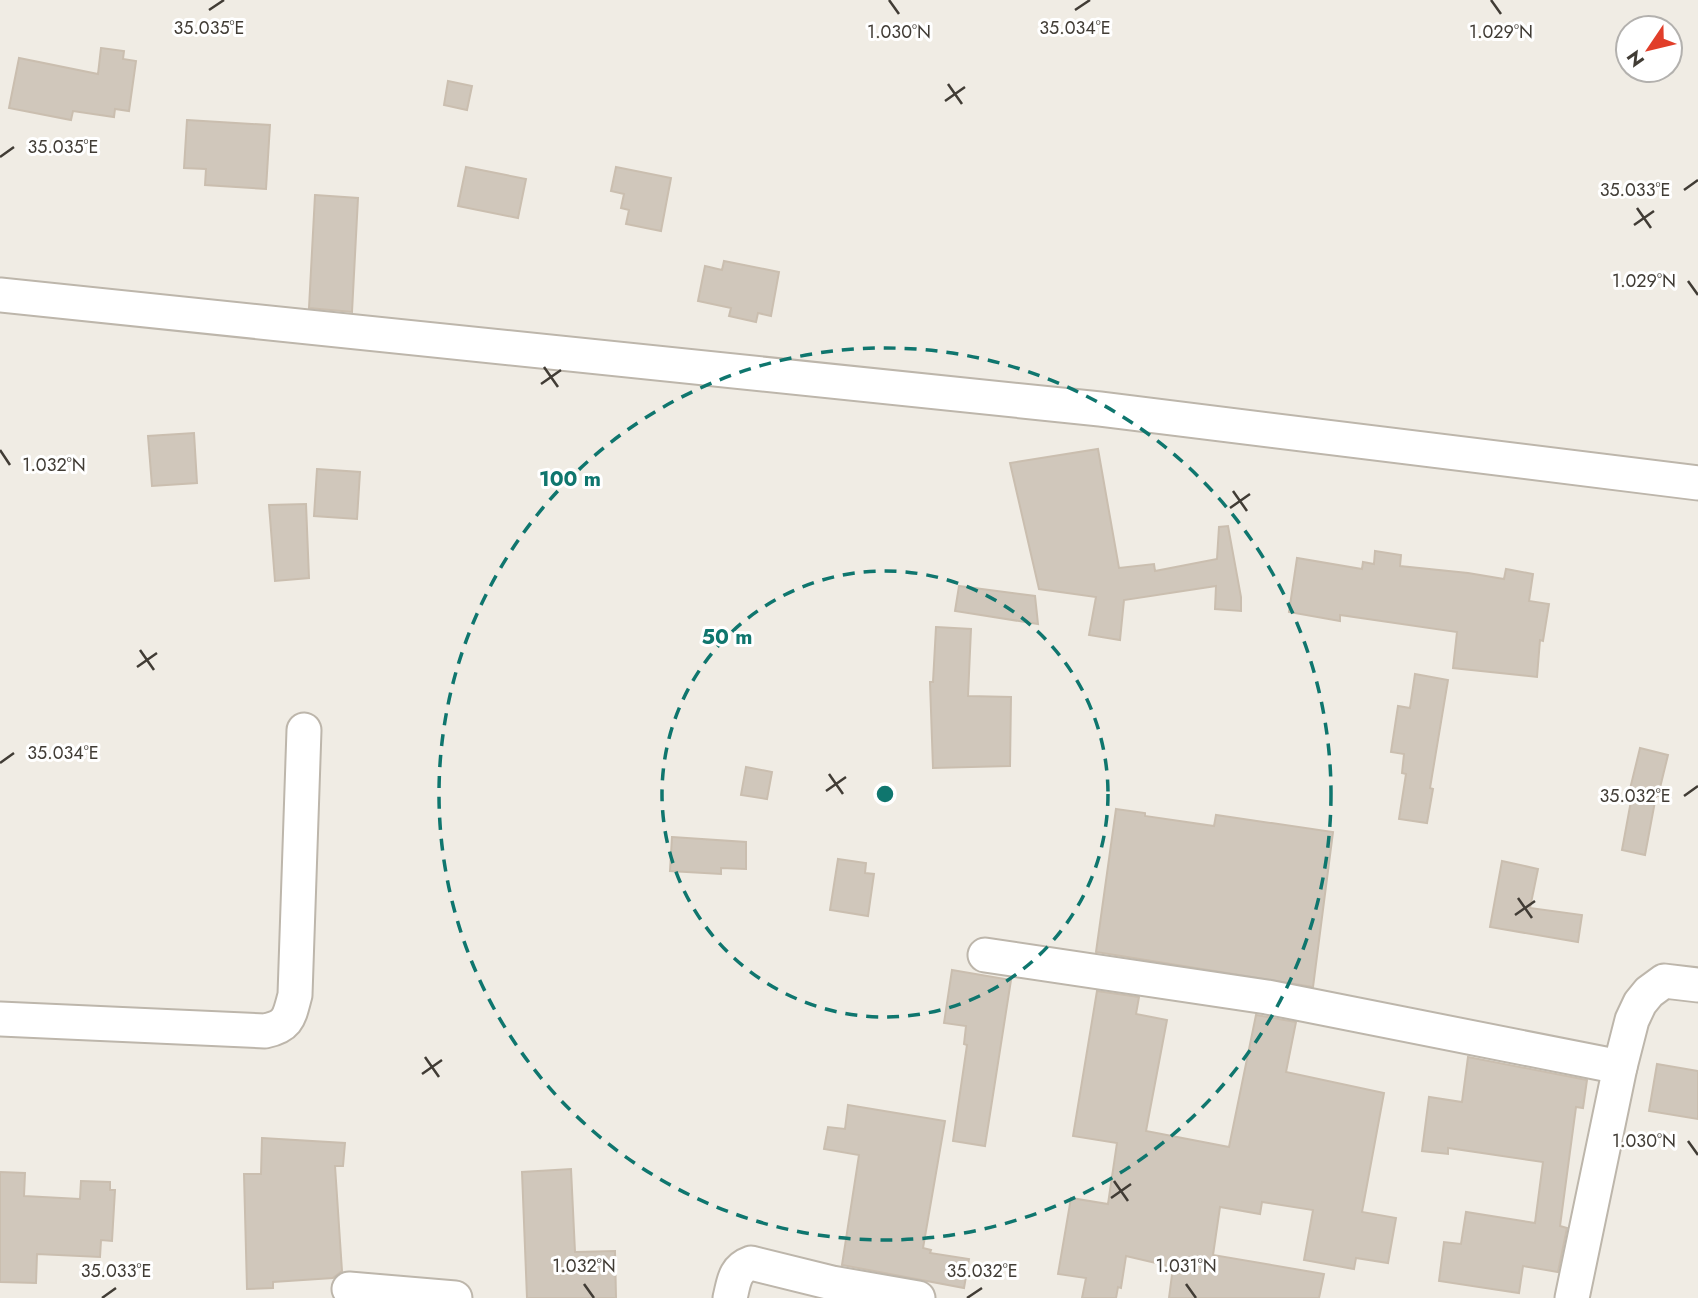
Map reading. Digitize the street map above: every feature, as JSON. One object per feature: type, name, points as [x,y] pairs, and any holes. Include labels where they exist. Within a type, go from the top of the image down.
[{"type":"street","points":[[0,295],[1100,409],[1698,483]]},
{"type":"street","points":[[0,1019],[265,1031],[280,1028],[289,1018],[295,995],[304,730]]},
{"type":"street","points":[[985,956],[1267,998],[1620,1067]]},
{"type":"street","points":[[1572,1298],[1632,1020],[1649,992],[1664,981],[1698,985]]},
{"type":"street","points":[[730,1298],[736,1274],[742,1266],[751,1263],[832,1283],[918,1298]]},
{"type":"street","points":[[349,1289],[456,1298]]},
{"type":"building","points":[[101,48],[124,51],[123,59],[136,61],[129,111],[115,109],[114,117],[73,111],[71,120],[9,108],[19,58],[98,74]]},
{"type":"building","points":[[448,81],[472,86],[467,110],[444,105]]},
{"type":"building","points":[[187,120],[270,125],[266,189],[205,185],[206,169],[184,168]]},
{"type":"building","points":[[466,167],[526,179],[518,218],[458,206]]},
{"type":"building","points":[[616,167],[671,178],[661,231],[626,224],[629,210],[621,208],[624,194],[611,191]]},
{"type":"building","points":[[315,195],[358,198],[352,312],[309,308]]},
{"type":"building","points":[[724,261],[779,272],[771,316],[758,313],[756,322],[729,316],[731,308],[698,301],[705,266],[722,270]]},
{"type":"building","points":[[194,433],[197,483],[152,486],[148,436]]},
{"type":"building","points":[[1098,449],[1119,568],[1154,564],[1155,571],[1217,559],[1219,527],[1228,526],[1241,597],[1241,611],[1215,609],[1216,586],[1124,600],[1120,640],[1089,635],[1096,597],[1039,589],[1010,463]]},
{"type":"building","points":[[317,469],[360,472],[357,519],[314,516]]},
{"type":"building","points":[[306,504],[309,578],[275,581],[269,505]]},
{"type":"building","points":[[1375,551],[1401,555],[1400,566],[1504,579],[1506,569],[1533,574],[1529,601],[1549,604],[1543,641],[1540,640],[1537,677],[1453,668],[1457,632],[1340,615],[1340,621],[1289,612],[1297,558],[1362,569],[1363,562],[1374,564]]},
{"type":"building","points":[[959,586],[1035,596],[1038,624],[955,611]]},
{"type":"building","points":[[936,627],[971,629],[968,696],[1011,697],[1010,766],[933,768],[930,682],[933,682]]},
{"type":"building","points":[[1415,674],[1448,680],[1430,788],[1433,789],[1427,823],[1399,819],[1406,774],[1402,773],[1404,754],[1391,752],[1398,706],[1410,708]]},
{"type":"building","points":[[1640,748],[1668,755],[1656,796],[1645,855],[1622,850],[1633,790],[1630,789]]},
{"type":"building","points":[[746,767],[772,772],[767,799],[741,795]]},
{"type":"building","points":[[1116,809],[1214,826],[1216,815],[1333,832],[1313,987],[1096,952]]},
{"type":"building","points":[[672,837],[746,842],[746,869],[721,868],[721,874],[670,871]]},
{"type":"building","points":[[838,859],[866,863],[865,873],[874,874],[868,916],[830,910]]},
{"type":"building","points":[[1502,861],[1538,869],[1530,908],[1582,915],[1578,942],[1490,927]]},
{"type":"building","points":[[952,970],[1011,980],[985,1146],[953,1141],[967,1045],[964,1044],[966,1026],[944,1023]]},
{"type":"building","points":[[1097,991],[1139,997],[1136,1014],[1167,1020],[1146,1131],[1229,1147],[1256,1015],[1296,1022],[1286,1072],[1384,1093],[1362,1212],[1396,1218],[1388,1263],[1356,1258],[1354,1269],[1304,1260],[1313,1210],[1262,1202],[1260,1214],[1220,1207],[1213,1255],[1324,1274],[1319,1298],[1169,1298],[1173,1267],[1126,1256],[1121,1288],[1118,1287],[1116,1298],[1082,1298],[1086,1278],[1058,1274],[1071,1198],[1108,1204],[1117,1143],[1073,1136]]},
{"type":"building","points":[[1468,1057],[1587,1080],[1583,1108],[1576,1107],[1560,1226],[1567,1228],[1558,1272],[1523,1266],[1519,1293],[1439,1281],[1444,1242],[1461,1244],[1466,1212],[1535,1223],[1543,1162],[1448,1148],[1448,1154],[1422,1151],[1429,1097],[1462,1102]]},
{"type":"building","points":[[1657,1064],[1698,1071],[1698,1119],[1649,1111]]},
{"type":"building","points":[[848,1105],[945,1121],[923,1248],[931,1250],[930,1253],[969,1259],[964,1288],[842,1265],[859,1155],[824,1149],[828,1127],[845,1129]]},
{"type":"building","points":[[262,1138],[345,1143],[343,1166],[335,1166],[342,1271],[333,1278],[273,1282],[273,1288],[247,1289],[244,1174],[261,1174]]},
{"type":"building","points":[[571,1169],[575,1252],[615,1251],[616,1298],[527,1298],[522,1172]]},
{"type":"building","points":[[0,1172],[25,1173],[24,1196],[80,1199],[81,1181],[110,1182],[110,1190],[115,1190],[112,1241],[101,1240],[100,1257],[37,1254],[36,1283],[0,1282]]}]
